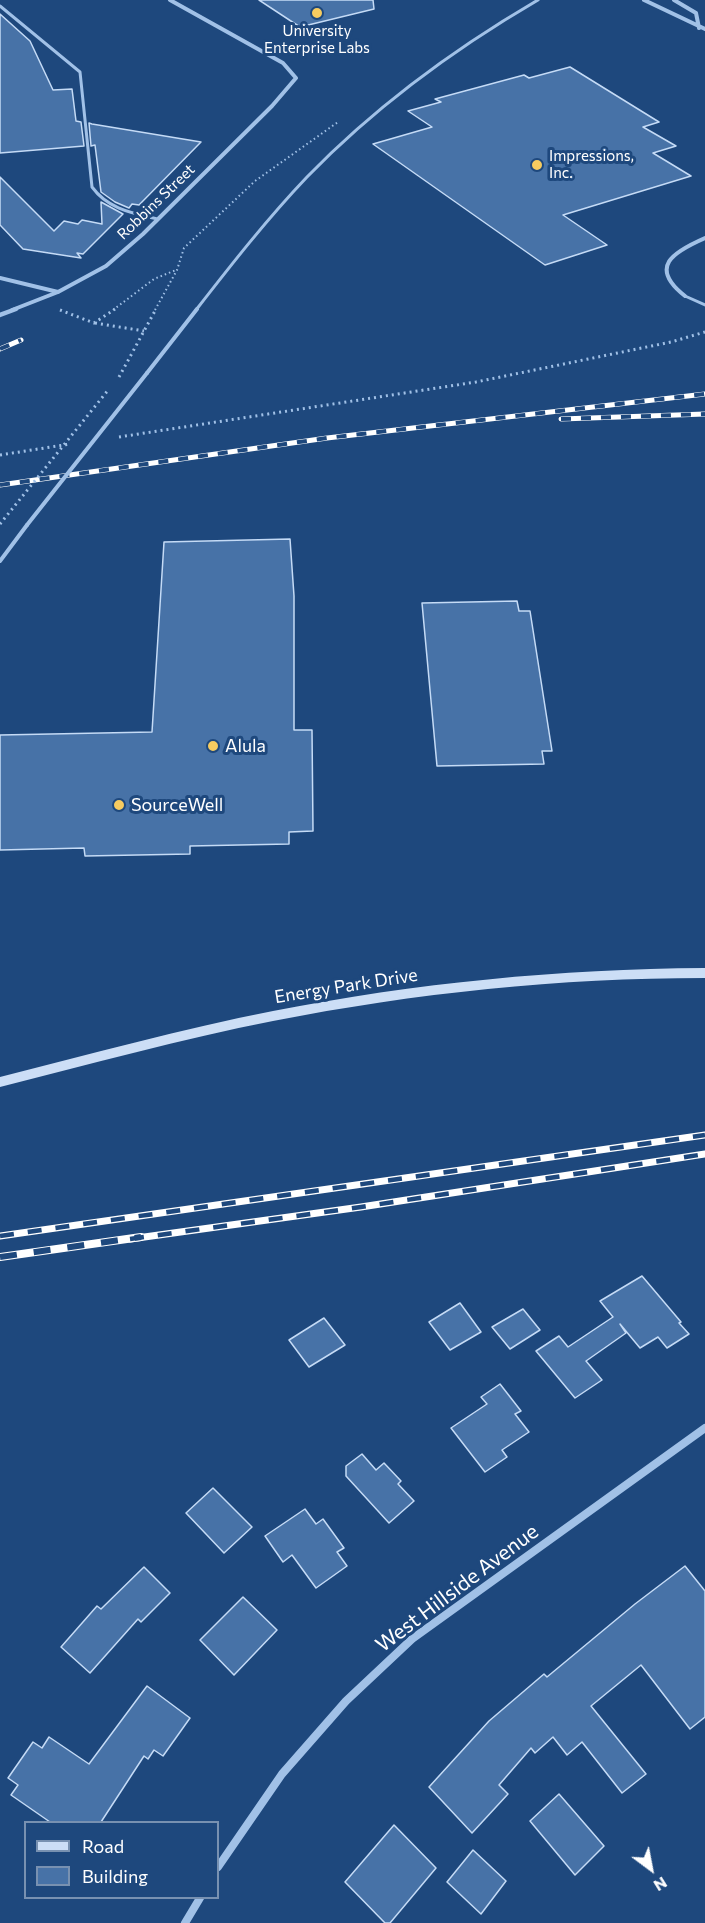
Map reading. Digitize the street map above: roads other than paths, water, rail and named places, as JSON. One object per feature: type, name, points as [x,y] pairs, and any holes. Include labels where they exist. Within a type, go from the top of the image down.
[{"type":"street","name":"Robbins Street","points":[[0,315],[58,292],[106,266],[157,219],[296,78],[290,69],[170,0]]},
{"type":"street","points":[[644,0],[699,28],[705,28]]},
{"type":"street","points":[[674,0],[696,13],[699,28]]},
{"type":"street","points":[[685,296],[670,284],[666,276],[666,269],[678,251],[705,238]]},
{"type":"street","points":[[0,276],[58,292]]},
{"type":"street","name":"Energy Park Drive","points":[[0,1082],[261,1019],[378,997],[578,975],[705,973]]},
{"type":"street","name":"West Hillside Avenue","points":[[219,1866],[282,1774],[346,1701],[412,1639],[705,1428]]},
{"type":"street","points":[[185,1923],[199,1899]]},
{"type":"lane","points":[[0,561],[282,204],[336,149],[384,106],[482,34],[538,0]]},
{"type":"lane","points":[[0,6],[81,72],[92,187],[100,200],[122,210],[157,219]]},
{"type":"lane","points":[[685,296],[705,305]]},
{"type":"railway","points":[[0,349],[21,340]]},
{"type":"railway","points":[[0,485],[327,438],[705,394]]},
{"type":"railway","points":[[561,419],[705,414]]},
{"type":"railway","points":[[0,1236],[705,1135]]},
{"type":"railway","points":[[130,1239],[361,1207],[705,1154]]},
{"type":"railway","points":[[0,1257],[141,1237]]},
{"type":"place","name":"University Enterprise Labs","points":[[317,13]]},
{"type":"place","name":"Impressions, Inc.","points":[[537,165]]},
{"type":"place","name":"Alula","points":[[213,746]]},
{"type":"place","name":"SourceWell","points":[[119,805]]}]
